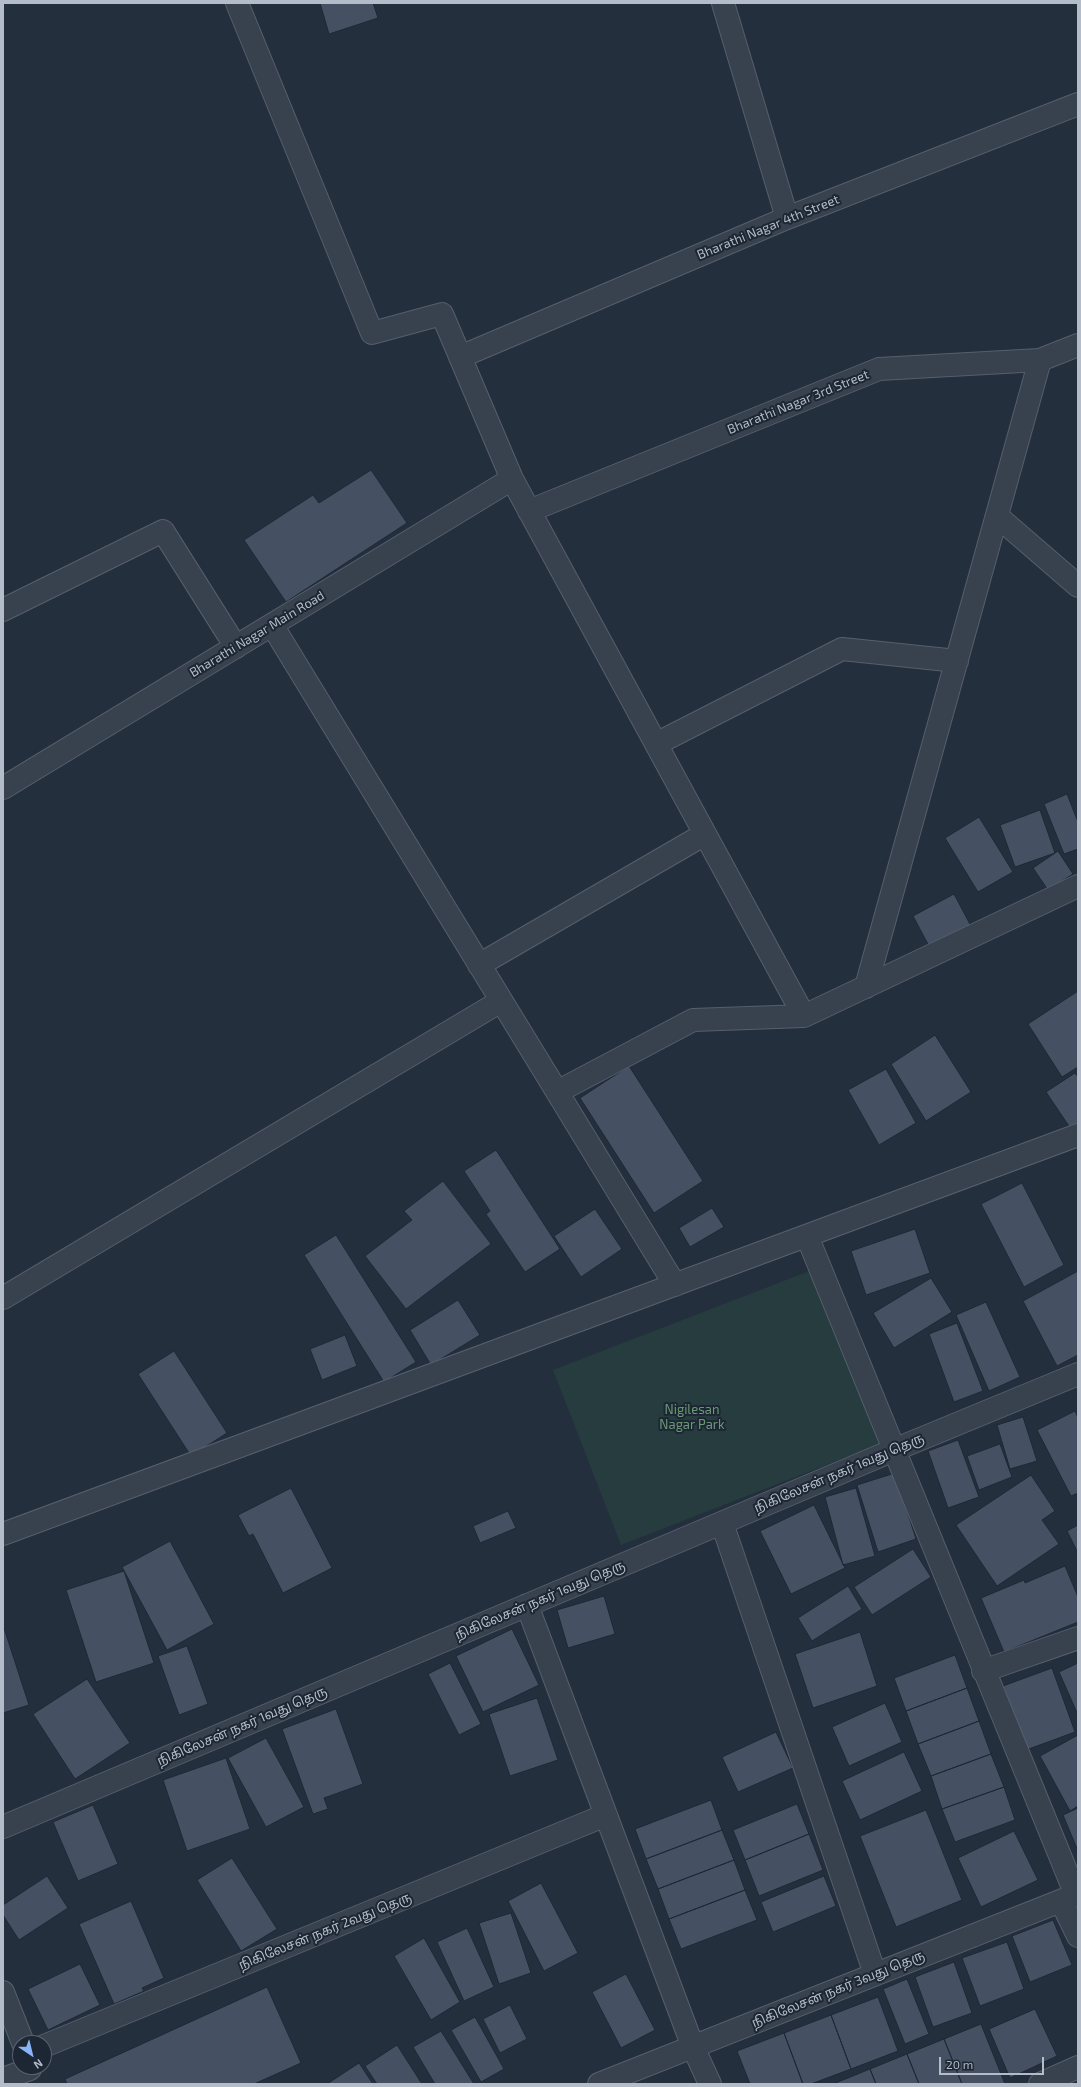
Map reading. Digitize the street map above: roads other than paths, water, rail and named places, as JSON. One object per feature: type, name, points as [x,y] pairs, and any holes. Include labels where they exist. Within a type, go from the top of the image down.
[{"type":"street","points":[[237,3],[372,334],[442,314],[512,479],[804,1016]]},
{"type":"street","points":[[723,3],[787,218]]},
{"type":"street","name":"Bharathi Nagar 4th Street","points":[[460,357],[787,218],[1078,104]]},
{"type":"street","name":"Bharathi Nagar 3rd Street","points":[[529,511],[878,368],[1040,360],[1078,345]]},
{"type":"street","points":[[866,987],[1040,360]]},
{"type":"street","name":"Bharathi Nagar Main Road","points":[[3,788],[512,479]]},
{"type":"street","points":[[997,516],[1078,586]]},
{"type":"street","points":[[3,610],[163,531],[236,647]]},
{"type":"street","points":[[272,625],[675,1285]]},
{"type":"street","points":[[656,744],[842,649],[957,660]]},
{"type":"street","points":[[479,965],[705,834]]},
{"type":"street","points":[[557,1092],[693,1020],[804,1016],[1078,887]]},
{"type":"street","points":[[3,1298],[501,1001]]},
{"type":"street","points":[[3,1534],[1078,1135]]},
{"type":"street","points":[[807,1236],[983,1671],[1072,1897],[1078,1936]]},
{"type":"street","name":"நிகிலேசன் நகர் 1வது தெரு","points":[[3,1826],[894,1450],[1078,1374]]},
{"type":"street","points":[[722,1523],[875,1974]]},
{"type":"street","points":[[527,1605],[693,2047],[710,2084]]},
{"type":"street","points":[[983,1671],[1078,1638]]},
{"type":"street","name":"நிகிலேசன் நகர் 2வது தெரு","points":[[52,2043],[606,1815]]},
{"type":"street","name":"நிகிலேசன் நகர் 3வது தெரு","points":[[599,2084],[1072,1897]]},
{"type":"street","points":[[3,1992],[21,2035]]},
{"type":"street","points":[[1040,2084],[1078,2067]]},
{"type":"street","points":[[3,2079],[22,2075]]},
{"type":"park label","name":"Nigilesan Nagar Park","points":[[692,1418]]}]
